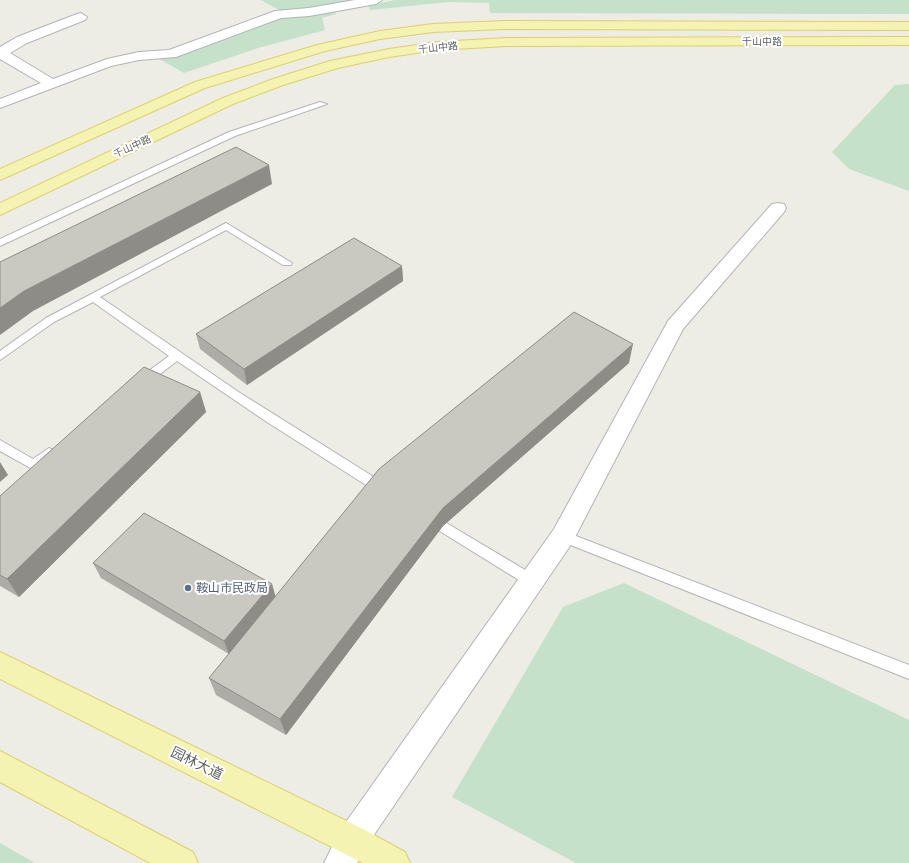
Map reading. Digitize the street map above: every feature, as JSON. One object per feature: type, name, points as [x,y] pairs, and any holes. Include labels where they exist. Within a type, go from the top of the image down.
[{"type":"main road","name":"千山中路","points":[[0,174],[200,85],[322,48],[380,34],[433,28],[504,24],[909,26]]},
{"type":"main road","name":"千山中路","points":[[0,210],[228,101],[278,82],[335,64],[389,53],[437,46],[507,42],[909,41]]},
{"type":"main road","name":"园林大道","points":[[0,666],[346,851],[394,863]]},
{"type":"main road","points":[[0,766],[182,863]]},
{"type":"street","points":[[0,104],[107,63],[139,56],[171,54],[279,14],[309,12],[376,0]]},
{"type":"street","points":[[52,84],[0,53],[22,40],[81,17]]},
{"type":"street","points":[[346,851],[563,536],[675,326],[778,208]]},
{"type":"lane","points":[[0,243],[232,134],[323,104]]},
{"type":"lane","points":[[0,356],[50,320],[226,226],[287,263]]},
{"type":"lane","points":[[93,297],[176,356],[285,428],[381,488]]},
{"type":"lane","points":[[132,389],[176,356]]},
{"type":"lane","points":[[0,445],[34,465],[59,446]]},
{"type":"lane","points":[[444,526],[532,581]]},
{"type":"lane","points":[[563,536],[909,672]]},
{"type":"green space","points":[[261,0],[357,0],[334,6],[336,14],[322,18],[325,30],[258,48],[184,73],[154,56],[281,11]]},
{"type":"green space","points":[[396,0],[909,0],[909,14],[490,13],[489,3],[448,2],[370,10],[368,5]]},
{"type":"green space","points":[[909,84],[909,191],[849,169],[832,152],[895,85]]},
{"type":"green space","points":[[624,583],[909,720],[909,863],[576,863],[452,797],[563,607]]},
{"type":"green space","points":[[0,843],[35,863],[0,863]]},
{"type":"building","points":[[236,147],[269,165],[24,291],[0,308],[0,262]]},
{"type":"building","points":[[354,238],[402,266],[244,369],[196,334]]},
{"type":"building","points":[[574,312],[633,344],[443,508],[280,719],[209,678],[379,469]]},
{"type":"building","points":[[144,367],[200,392],[7,579],[0,575],[0,496]]},
{"type":"building","name":"鞍山市民政局","points":[[144,513],[272,584],[224,641],[93,563]]},
{"type":"place","name":"鞍山市民政局","points":[[188,588]]}]
